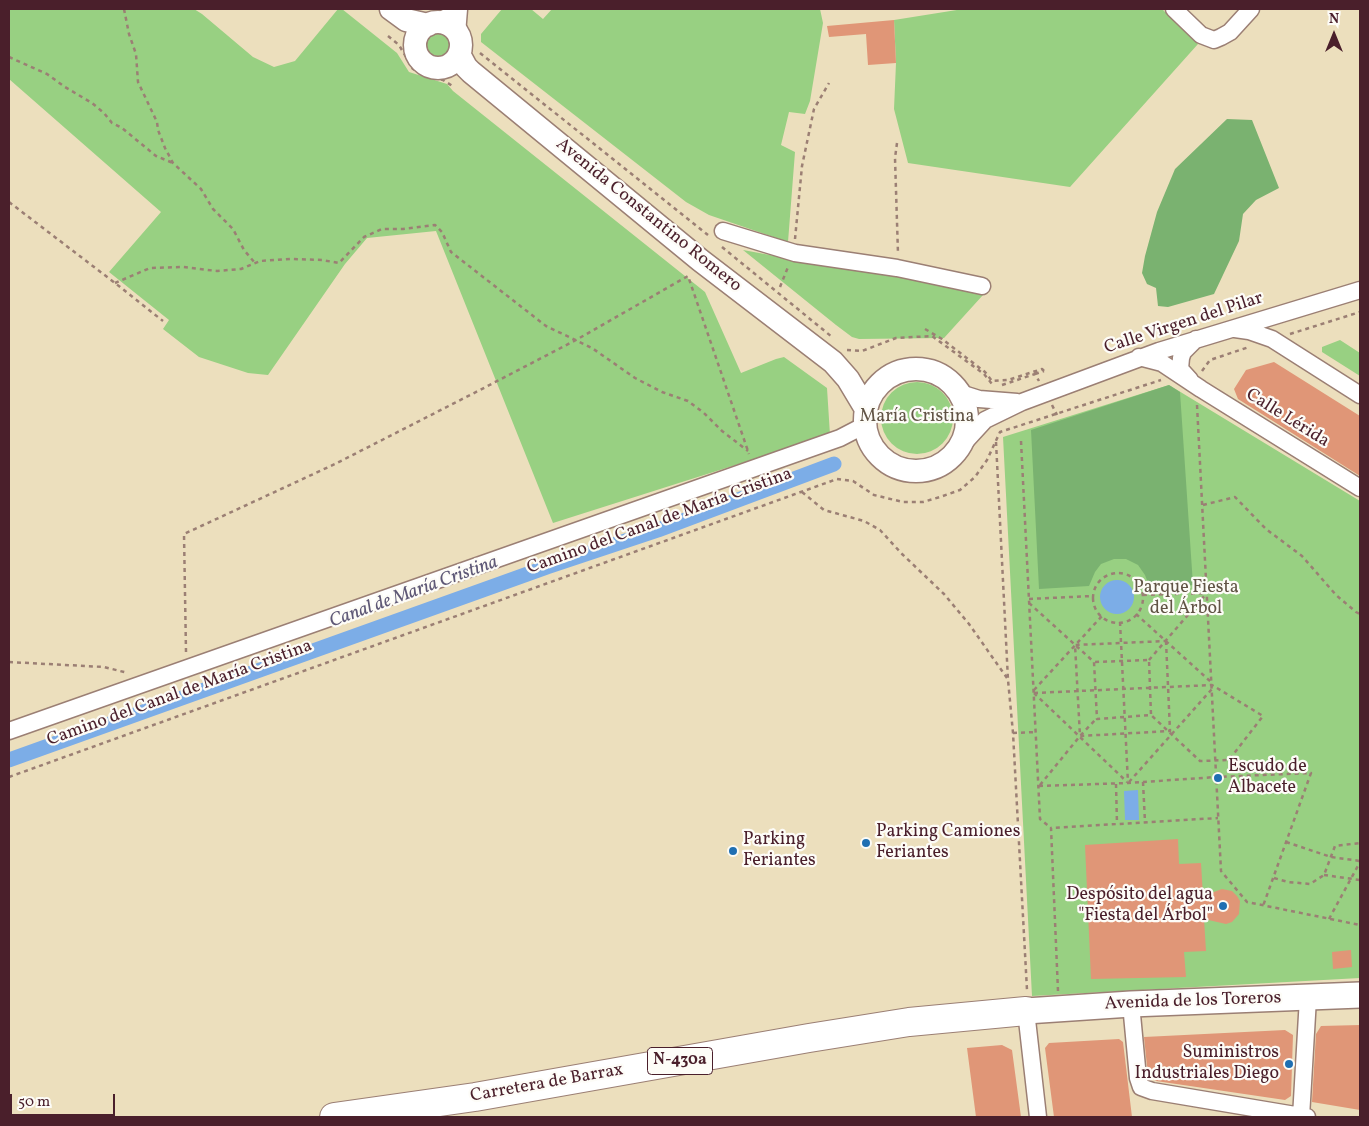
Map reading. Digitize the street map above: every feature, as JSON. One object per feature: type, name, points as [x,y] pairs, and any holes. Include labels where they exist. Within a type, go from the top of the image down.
[{"type":"highway","name":"Carretera de Barrax","points":[[334,1117],[475,1098],[1026,1000]]},
{"type":"main road","name":"Avenida de los Toreros","points":[[1026,1000],[1131,1004],[1360,995]]},
{"type":"street","points":[[415,23],[450,16],[458,9]]},
{"type":"street","points":[[457,62],[458,9]]},
{"type":"street","points":[[1174,9],[1201,35],[1214,40],[1230,32],[1251,9]]},
{"type":"street","points":[[415,23],[415,48],[422,62],[435,68],[457,62]]},
{"type":"street","points":[[415,23],[445,24],[452,28],[457,62]]},
{"type":"street","name":"Avenida Constantino Romero","points":[[457,62],[700,260],[833,362],[848,379],[865,417]]},
{"type":"street","points":[[723,231],[795,252],[897,268],[982,286]]},
{"type":"street","name":"Calle Virgen del Pilar","points":[[962,445],[986,420],[1022,402],[1139,357],[1360,290]]},
{"type":"street","points":[[1272,339],[1273,330],[1285,313]]},
{"type":"street","points":[[1232,328],[1249,331],[1272,339],[1360,395]]},
{"type":"street","name":"Calle Lérida","points":[[1193,384],[1180,369],[1181,358],[1182,352],[1198,338]]},
{"type":"street","name":"Calle Lérida","points":[[1139,357],[1162,363],[1360,488]]},
{"type":"street","name":"Avenida Constantino Romero","points":[[833,362],[856,372],[890,376]]},
{"type":"street","points":[[914,368],[930,370],[945,377],[960,393],[967,410],[968,422],[962,445],[951,458],[938,467],[922,471],[905,470],[890,465],[877,454],[869,440],[865,417],[874,390],[890,376],[914,368]]},
{"type":"street","name":"Calle Virgen del Pilar","points":[[960,393],[980,399],[1022,402]]},
{"type":"street","name":"Camino del Canal de María Cristina","points":[[9,731],[840,438],[865,417]]},
{"type":"street","points":[[1131,1004],[1138,1078],[1142,1086],[1152,1091],[1303,1117],[1308,998]]},
{"type":"street","points":[[1026,1000],[1038,1117]]},
{"type":"path","points":[[124,9],[129,34],[136,54],[138,82],[173,163]]},
{"type":"path","points":[[388,36],[399,45],[413,69],[427,76],[443,80],[457,62]]},
{"type":"path","points":[[9,57],[47,74],[92,103],[112,123],[122,128],[156,156],[173,163],[201,189],[213,208],[233,229],[244,250],[255,263]]},
{"type":"path","points":[[780,286],[788,266],[795,257],[795,229],[802,166],[814,109],[830,83]]},
{"type":"path","points":[[897,143],[895,158],[897,268]]},
{"type":"path","points":[[9,202],[116,283],[162,321]]},
{"type":"path","points":[[116,283],[150,268],[183,267],[217,271],[241,269],[260,261],[291,259],[322,260],[339,263],[364,237],[382,229],[403,229],[435,225],[442,232],[451,252],[546,326],[592,348],[635,378],[662,392],[688,401],[748,451]]},
{"type":"path","points":[[186,668],[184,534],[335,464],[576,340],[688,276],[755,468]]},
{"type":"path","points":[[1193,384],[1210,360],[1360,312]]},
{"type":"path","points":[[925,329],[942,339],[985,372],[992,382],[1008,380],[1042,369],[1044,371],[1035,374]]},
{"type":"path","points":[[1026,1000],[996,440],[1000,432],[1162,380]]},
{"type":"path","points":[[1197,402],[1221,872],[1247,902],[1360,925]]},
{"type":"path","name":"Camino del Canal de María Cristina","points":[[9,777],[837,480],[853,481],[874,495],[903,502],[923,502],[960,490],[979,472],[988,460],[996,440]]},
{"type":"path","points":[[1020,441],[1040,819],[1051,828],[1218,818]]},
{"type":"path","points":[[802,492],[824,510],[864,521],[880,530],[944,594],[970,624],[1008,680]]},
{"type":"path","points":[[1203,505],[1235,497],[1266,529],[1302,556],[1336,595],[1360,614]]},
{"type":"path","points":[[1115,573],[1130,576],[1141,588],[1143,595],[1142,603],[1136,614],[1128,620],[1120,622],[1112,622],[1102,616],[1094,604],[1093,596],[1100,580],[1107,575],[1115,573]]},
{"type":"path","points":[[1143,595],[1207,593]]},
{"type":"path","points":[[1151,715],[1149,660],[1207,593]]},
{"type":"path","points":[[1029,601],[1093,596]]},
{"type":"path","points":[[1029,601],[1094,662],[1149,660]]},
{"type":"path","points":[[1039,786],[1097,718],[1151,715],[1200,761],[1229,760],[1263,716],[1212,685],[1136,614]]},
{"type":"path","points":[[1034,691],[1102,616]]},
{"type":"path","points":[[1120,622],[1128,783]]},
{"type":"path","points":[[1075,645],[1166,641]]},
{"type":"path","points":[[1166,641],[1171,732]]},
{"type":"path","points":[[1075,645],[1080,736]]},
{"type":"path","points":[[9,662],[104,667],[130,673]]},
{"type":"path","points":[[1094,662],[1097,718]]},
{"type":"path","points":[[1034,691],[1095,691],[1212,685]]},
{"type":"path","points":[[1128,783],[1212,685]]},
{"type":"path","points":[[1034,691],[1128,783]]},
{"type":"path","points":[[1013,733],[1036,732]]},
{"type":"path","points":[[1080,736],[1171,732]]},
{"type":"path","points":[[1039,786],[1116,784],[1311,773],[1263,906]]},
{"type":"path","points":[[1143,782],[1145,822]]},
{"type":"path","points":[[1116,784],[1117,824]]},
{"type":"path","points":[[1051,828],[1058,995]]},
{"type":"path","points":[[1286,842],[1330,856],[1360,861],[1329,919]]},
{"type":"path","points":[[1273,878],[1288,882],[1310,884],[1324,875],[1334,846],[1360,843]]},
{"type":"path","points":[[1324,875],[1360,880]]},
{"type":"green space","points":[[9,9],[194,9],[253,57],[274,67],[295,61],[338,9],[342,9],[397,53],[409,72],[447,84],[453,91],[705,292],[741,373],[784,357],[827,388],[830,435],[553,523],[436,231],[367,238],[345,264],[268,375],[248,373],[199,357],[163,329],[169,320],[109,272],[161,212],[9,79]]},
{"type":"green space","points":[[502,9],[531,9],[543,19],[552,9],[820,9],[823,23],[810,101],[805,114],[789,112],[781,145],[795,152],[788,242],[709,215],[686,202],[481,42],[481,34]]},
{"type":"green space","points":[[963,9],[1162,9],[1198,44],[1070,187],[908,163],[894,109],[896,63],[894,20]]},
{"type":"green space","points":[[437,32],[446,36],[450,45],[446,54],[437,58],[428,54],[424,45],[428,36]]},
{"type":"green space","points":[[1227,119],[1252,120],[1279,188],[1256,200],[1243,214],[1239,241],[1214,294],[1168,307],[1158,306],[1156,288],[1147,284],[1142,273],[1157,212],[1175,169]]},
{"type":"green space","points":[[743,250],[813,263],[883,272],[983,295],[944,338],[859,339],[852,337],[836,325]]},
{"type":"green space","points":[[1340,340],[1360,353],[1360,376],[1322,352],[1322,347]]},
{"type":"green space","name":"María Cristina","points":[[924,382],[943,392],[951,404],[953,418],[951,432],[943,444],[931,452],[910,454],[891,444],[883,432],[881,411],[891,392],[903,384]]},
{"type":"green space","name":"Parque Fiesta del Árbol","points":[[1169,385],[1360,501],[1360,978],[1032,996],[1003,437]]},
{"type":"green space","points":[[1169,385],[1180,392],[1193,585],[1150,588],[1145,575],[1138,565],[1126,559],[1114,559],[1101,564],[1089,586],[1039,589],[1031,430]]},
{"type":"water","points":[[1117,580],[1124,581],[1129,585],[1133,590],[1133,604],[1129,609],[1124,613],[1117,614],[1110,613],[1105,609],[1101,604],[1100,597],[1101,590],[1105,585],[1110,581]]},
{"type":"water","points":[[1138,790],[1139,820],[1125,820],[1124,791]]},
{"type":"building","points":[[894,20],[896,63],[868,65],[866,34],[829,37],[827,26]]},
{"type":"building","points":[[1274,362],[1360,416],[1360,476],[1238,399],[1234,389],[1246,370]]},
{"type":"building","points":[[1178,839],[1179,864],[1201,863],[1203,896],[1222,889],[1232,891],[1240,901],[1239,914],[1232,922],[1226,924],[1204,919],[1206,951],[1184,952],[1186,977],[1091,979],[1085,845]]},
{"type":"building","points":[[1351,950],[1352,967],[1333,969],[1332,952]]},
{"type":"building","points":[[1360,1025],[1360,1110],[1312,1102],[1316,1034],[1321,1026]]},
{"type":"building","points":[[1285,1030],[1293,1035],[1291,1096],[1285,1100],[1156,1081],[1148,1076],[1144,1037]]},
{"type":"building","points":[[1119,1039],[1123,1042],[1132,1117],[1054,1117],[1045,1048],[1049,1043]]},
{"type":"building","points":[[1002,1045],[1012,1050],[1021,1117],[976,1117],[967,1048]]},
{"type":"waterway","name":"Canal de María Cristina","points":[[9,760],[547,567],[658,530],[834,464]]},
{"type":"place","name":"Escudo de Albacete","points":[[1218,778]]},
{"type":"place","name":"Parking Camiones Feriantes","points":[[866,843]]},
{"type":"place","name":"Parking Feriantes","points":[[733,851]]},
{"type":"place","name":"Despósito del agua \"Fiesta del Árbol\"","points":[[1223,906]]},
{"type":"place","name":"Suministros Industriales Diego","points":[[1289,1064]]}]
